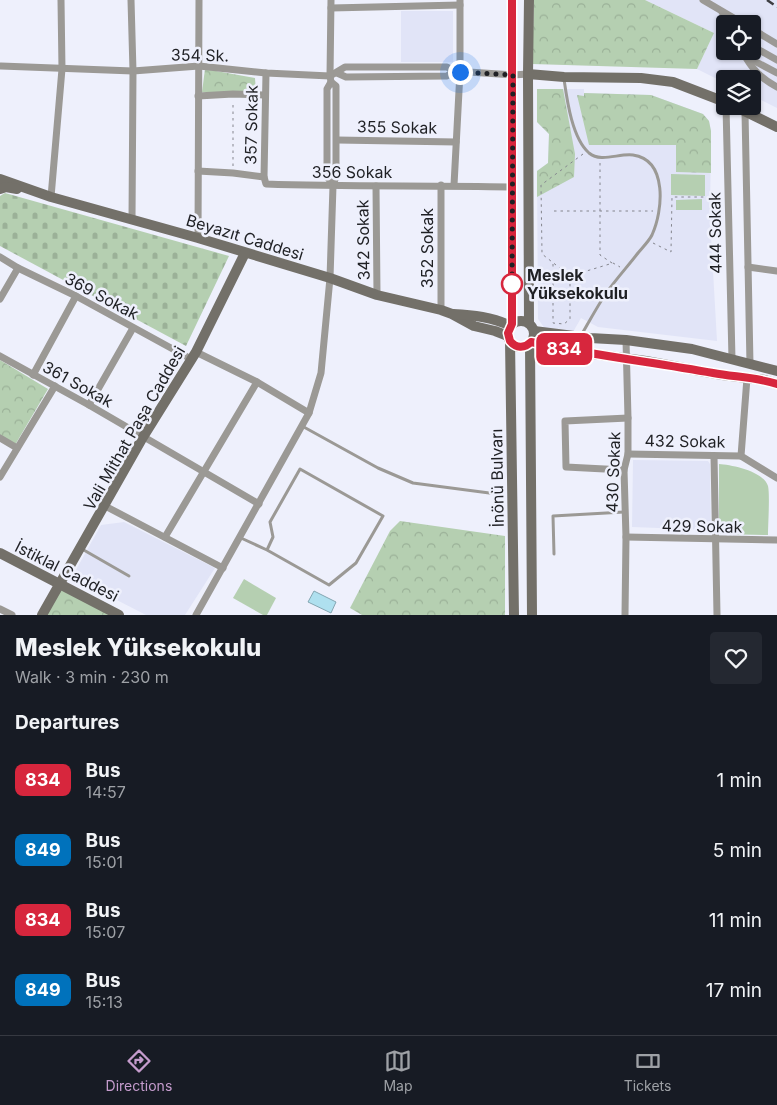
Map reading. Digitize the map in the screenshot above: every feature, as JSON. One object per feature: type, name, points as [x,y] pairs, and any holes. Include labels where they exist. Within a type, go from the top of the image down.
[{"type":"street","points":[[52,197],[62,68],[61,0]]},
{"type":"street","points":[[131,0],[134,71],[132,220]]},
{"type":"street","points":[[198,238],[199,0]]},
{"type":"street","points":[[196,615],[309,413],[322,373],[330,278],[333,186],[336,176],[337,140],[331,0]]},
{"type":"street","points":[[512,0],[511,325],[509,339],[519,347],[530,343],[765,380],[777,384]]},
{"type":"street","points":[[529,0],[528,74],[532,327],[530,343]]},
{"type":"street","points":[[703,0],[730,15]]},
{"type":"street","points":[[331,8],[460,3],[454,185]]},
{"type":"street","points":[[719,8],[723,15]]},
{"type":"street","points":[[761,34],[777,44]]},
{"type":"street","points":[[761,51],[777,60]]},
{"type":"street","points":[[747,60],[757,74],[777,87]]},
{"type":"street","points":[[754,60],[777,73]]},
{"type":"street","name":"354 Sk.","points":[[2,66],[134,71],[199,66],[333,77],[345,67],[389,66],[447,67],[457,72],[528,74]]},
{"type":"street","name":"357 Sokak","points":[[264,177],[266,73]]},
{"type":"street","points":[[528,74],[564,77],[641,78],[673,82],[716,99]]},
{"type":"street","points":[[333,77],[327,89],[327,176],[333,186]]},
{"type":"street","points":[[198,96],[233,94],[265,96]]},
{"type":"street","name":"444 Sokak","points":[[726,115],[732,359]]},
{"type":"street","name":"444 Sokak","points":[[745,115],[750,364]]},
{"type":"street","points":[[751,115],[777,127]]},
{"type":"street","name":"355 Sokak","points":[[337,140],[456,142]]},
{"type":"street","name":"356 Sokak","points":[[198,171],[264,177],[266,184],[512,187]]},
{"type":"street","points":[[0,178],[28,190]]},
{"type":"street","name":"352 Sokak","points":[[441,185],[441,310]]},
{"type":"street","name":"342 Sokak","points":[[376,186],[377,294]]},
{"type":"street","points":[[0,189],[28,190]]},
{"type":"street","name":"Beyazıt Caddesi","points":[[28,190],[198,238],[377,294],[441,310],[474,326],[509,339]]},
{"type":"street","name":"Vali Mithat Paşa Caddesi","points":[[42,615],[143,436],[194,355],[245,253]]},
{"type":"street","name":"369 Sokak","points":[[0,257],[133,328],[257,382],[309,413]]},
{"type":"street","points":[[748,267],[777,271]]},
{"type":"street","points":[[0,299],[18,268]]},
{"type":"street","points":[[33,375],[76,296]]},
{"type":"street","name":"Beyazıt Caddesi","points":[[452,314],[472,315],[499,320],[511,325]]},
{"type":"street","points":[[511,325],[519,321],[532,327],[581,337],[626,340],[692,349],[777,371]]},
{"type":"street","points":[[89,405],[133,328]]},
{"type":"street","name":"İnönü Bulvarı","points":[[509,339],[514,615]]},
{"type":"street","name":"430 Sokak","points":[[625,615],[626,538],[624,470],[628,454],[626,340]]},
{"type":"street","name":"İnönü Bulvarı","points":[[530,343],[532,615]]},
{"type":"street","name":"361 Sokak","points":[[0,356],[143,436]]},
{"type":"street","points":[[747,378],[741,456],[777,478]]},
{"type":"street","points":[[165,536],[257,382]]},
{"type":"street","points":[[0,476],[55,386]]},
{"type":"street","points":[[624,470],[566,467],[566,421],[628,418]]},
{"type":"street","points":[[143,436],[259,504]]},
{"type":"street","points":[[0,438],[17,448]]},
{"type":"street","name":"432 Sokak","points":[[628,454],[741,456]]},
{"type":"street","points":[[714,456],[716,615]]},
{"type":"street","points":[[105,506],[223,568]]},
{"type":"street","name":"429 Sokak","points":[[626,538],[777,540]]},
{"type":"street","name":"İstiklal Caddesi","points":[[0,553],[119,615]]},
{"type":"street","points":[[0,609],[12,615]]},
{"type":"lane","points":[[564,77],[570,113],[580,144],[590,154],[600,157],[631,154],[645,158],[654,168],[660,186],[659,211],[651,236],[602,300],[581,337]]},
{"type":"lane","points":[[302,426],[378,468],[413,483],[497,494]]},
{"type":"lane","points":[[240,538],[329,584],[356,563],[383,516],[300,469],[270,522],[273,537],[266,550]]},
{"type":"lane","points":[[554,554],[553,516],[625,512]]},
{"type":"lane","points":[[81,548],[129,576]]},
{"type":"path","points":[[233,94],[233,173]]},
{"type":"path","points":[[570,276],[542,254],[541,186],[587,151]]},
{"type":"path","points":[[600,157],[600,255],[625,270]]},
{"type":"path","points":[[648,241],[671,252],[672,197],[707,197]]},
{"type":"path","points":[[554,211],[659,211]]},
{"type":"path","points":[[570,276],[613,263]]},
{"type":"path","points":[[553,264],[553,323],[564,324],[570,319],[570,276]]},
{"type":"shaded area","points":[[645,0],[777,0],[777,108],[761,100],[761,70],[716,70],[716,78],[697,69],[714,33]]},
{"type":"shaded area","points":[[401,11],[453,11],[453,62],[401,62]]},
{"type":"shaded area","points":[[537,89],[584,89],[584,93],[651,95],[703,114],[709,121],[711,131],[710,218],[717,341],[598,327],[581,318],[573,332],[546,330],[538,319],[537,171],[548,163],[549,134],[537,122]]},
{"type":"shaded area","points":[[633,460],[708,461],[710,464],[711,530],[632,527]]},
{"type":"shaded area","points":[[124,522],[215,568],[185,615],[146,615],[72,577],[101,525]]},
{"type":"green space","points":[[534,0],[645,0],[714,33],[697,69],[532,64]]},
{"type":"green space","points":[[205,69],[255,78],[256,92],[202,92]]},
{"type":"green space","points":[[537,89],[563,89],[575,154],[574,177],[537,197],[537,171],[548,163],[549,134],[537,122]]},
{"type":"green space","points":[[584,93],[651,95],[703,114],[709,121],[711,131],[711,173],[676,172],[676,145],[589,145],[577,95],[584,96]]},
{"type":"green space","points":[[671,174],[705,175],[705,196],[671,195]]},
{"type":"green space","points":[[5,193],[229,256],[186,346],[0,246],[0,196]]},
{"type":"green space","points":[[702,199],[702,210],[676,210],[676,200]]},
{"type":"green space","points":[[0,360],[48,389],[15,445],[0,436]]},
{"type":"green space","points":[[719,464],[746,470],[760,476],[765,481],[769,490],[768,535],[719,534]]},
{"type":"green space","points":[[400,521],[505,536],[505,615],[362,615],[350,608],[390,531]]},
{"type":"green space","points":[[244,579],[276,598],[267,615],[263,615],[233,598]]},
{"type":"green space","points":[[60,585],[119,615],[42,615]]},
{"type":"water","points":[[314,591],[336,602],[331,613],[308,602]]},
{"type":"railway","points":[[767,0],[777,7]]},
{"type":"bus line","name":"834","points":[[512,0],[512,324],[508,336],[512,344],[523,347],[531,342],[578,352],[765,380],[777,384]]},
{"type":"place","name":"Meslek Yüksekokulu","points":[[512,284]]},
{"type":"route","points":[[460,72],[513,75],[512,284]]}]
